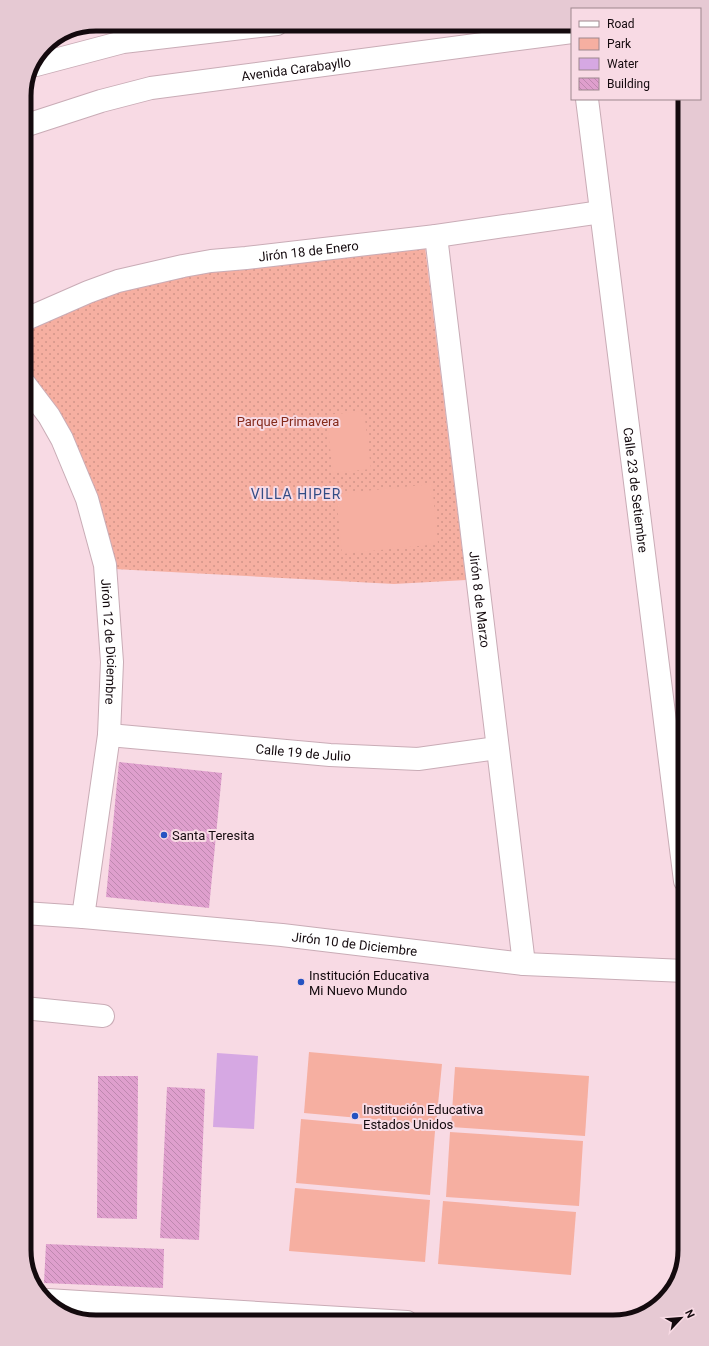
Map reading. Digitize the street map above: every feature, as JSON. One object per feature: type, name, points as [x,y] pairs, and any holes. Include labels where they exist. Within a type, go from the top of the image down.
[{"type":"street","points":[[40,64],[123,42],[217,31]]},
{"type":"street","name":"Avenida Carabayllo","points":[[31,124],[100,101],[151,88],[571,32]]},
{"type":"street","name":"Calle 23 de Setiembre","points":[[587,100],[678,825]]},
{"type":"street","name":"Jirón 18 de Enero","points":[[31,317],[103,286],[118,281],[183,266],[211,261],[436,236],[601,212]]},
{"type":"street","name":"Jirón 8 de Marzo","points":[[436,236],[524,964]]},
{"type":"street","name":"Jirón 12 de Diciembre","points":[[31,392],[49,416],[62,439],[87,499],[105,565],[112,662],[109,736],[83,917]]},
{"type":"street","name":"Calle 19 de Julio","points":[[109,736],[330,755],[418,759],[497,748]]},
{"type":"street","name":"Jirón 10 de Diciembre","points":[[31,913],[282,935],[524,964],[678,972]]},
{"type":"street","points":[[31,1009],[103,1016]]},
{"type":"street","points":[[54,1300],[292,1315]]},
{"type":"green space","name":"Parque Primavera","points":[[425,247],[466,580],[394,584],[114,569],[37,384],[31,376],[31,325],[89,301],[185,273]]},
{"type":"green space","points":[[364,411],[371,469],[333,473],[326,415]]},
{"type":"green space","points":[[432,484],[438,544],[342,554],[336,494]]},
{"type":"green space","points":[[309,1052],[442,1064],[436,1125],[304,1113]]},
{"type":"green space","points":[[455,1067],[589,1076],[585,1136],[451,1127]]},
{"type":"green space","points":[[301,1119],[435,1131],[430,1195],[296,1183]]},
{"type":"green space","points":[[450,1132],[583,1141],[579,1206],[446,1197]]},
{"type":"green space","points":[[295,1188],[430,1200],[425,1262],[289,1251]]},
{"type":"green space","points":[[443,1201],[576,1212],[571,1275],[438,1264]]},
{"type":"green space","points":[[678,1228],[678,1250],[675,1271]]},
{"type":"water","points":[[217,1053],[258,1056],[254,1129],[213,1127]]},
{"type":"building","name":"Santa Teresita","points":[[119,762],[222,773],[209,908],[106,897]]},
{"type":"building","points":[[98,1076],[138,1076],[137,1219],[97,1218]]},
{"type":"building","points":[[167,1087],[205,1089],[199,1240],[160,1238]]},
{"type":"building","points":[[46,1244],[164,1249],[163,1288],[44,1283]]},
{"type":"place","name":"Santa Teresita","points":[[164,835]]},
{"type":"place","name":"Institución Educativa Mi Nuevo Mundo","points":[[301,982]]},
{"type":"place","name":"Institución Educativa Estados Unidos","points":[[355,1116]]},
{"type":"district","name":"VILLA HIPER","points":[[296,494]]}]
